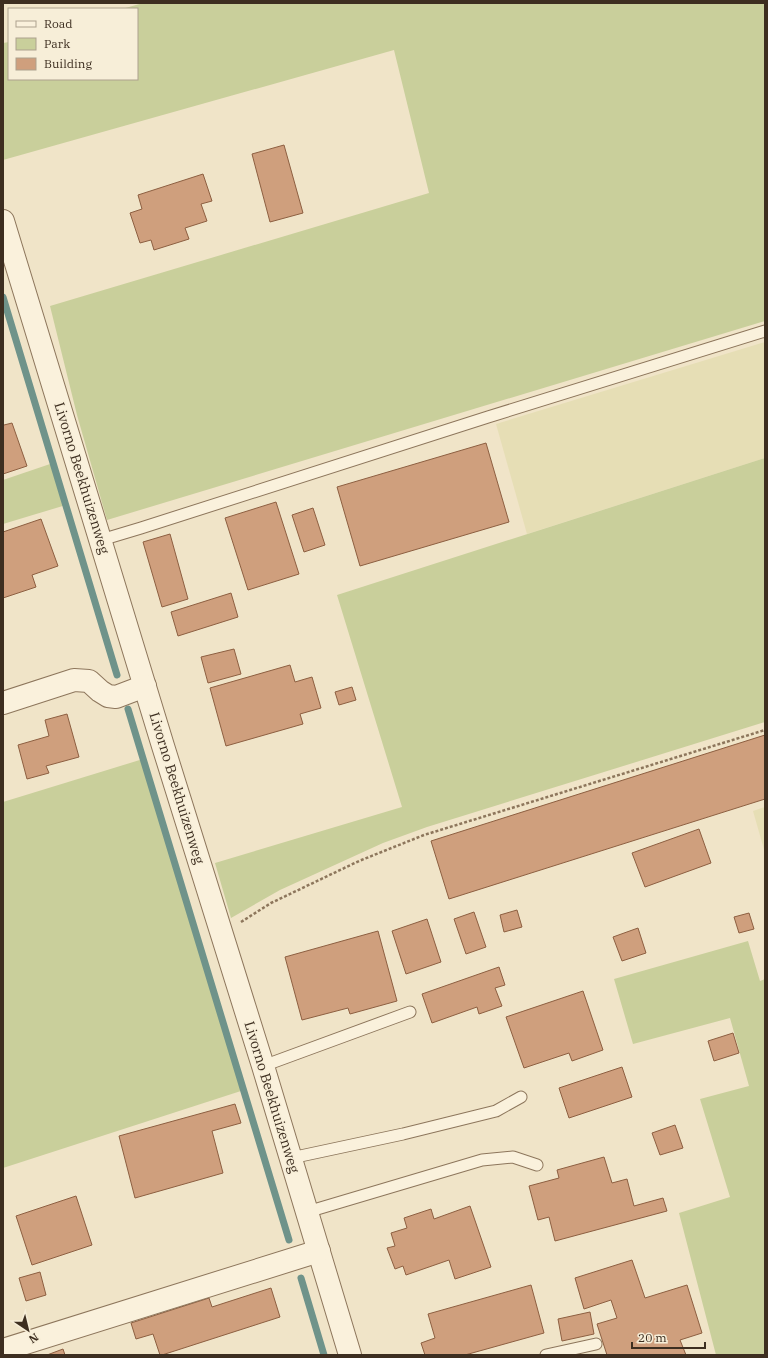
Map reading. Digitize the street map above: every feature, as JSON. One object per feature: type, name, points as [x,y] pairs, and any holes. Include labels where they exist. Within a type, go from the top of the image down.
[{"type":"street","name":"Livorno Beekhuizenweg","points":[[3,221],[145,686],[264,1066],[350,1355]]},
{"type":"street","points":[[3,703],[74,680],[89,681],[108,696],[116,696],[145,686]]},
{"type":"street","points":[[3,1350],[319,1251]]},
{"type":"lane","points":[[101,540],[503,412],[765,331]]},
{"type":"lane","points":[[264,1066],[410,1012]]},
{"type":"lane","points":[[291,1158],[403,1134],[496,1111],[521,1097]]},
{"type":"lane","points":[[307,1212],[482,1160],[513,1157],[537,1165]]},
{"type":"lane","points":[[546,1355],[596,1344]]},
{"type":"path","points":[[222,934],[271,903],[359,861],[424,835],[765,730]]},
{"type":"shaded area","points":[[765,342],[765,458],[527,534],[496,424]]},
{"type":"shaded area","points":[[765,807],[765,853],[753,811]]},
{"type":"green space","points":[[143,3],[765,3],[765,321],[107,520],[77,415],[50,306],[429,193],[394,50],[3,160],[3,43],[8,42],[8,80],[138,80],[138,8],[126,8]]},
{"type":"green space","points":[[765,458],[765,722],[427,827],[383,843],[280,890],[231,918],[215,863],[402,807],[337,595]]},
{"type":"green space","points":[[53,463],[66,505],[3,524],[3,480]]},
{"type":"green space","points":[[143,759],[244,1090],[3,1168],[3,802]]},
{"type":"green space","points":[[748,941],[760,981],[765,979],[765,1355],[716,1355],[679,1213],[730,1197],[700,1099],[749,1086],[730,1018],[633,1044],[614,979]]},
{"type":"building","points":[[284,145],[303,213],[270,222],[252,154]]},
{"type":"building","points":[[203,174],[212,201],[201,204],[207,221],[185,228],[189,239],[154,250],[151,240],[140,243],[130,213],[142,209],[138,195]]},
{"type":"building","points":[[12,423],[27,466],[3,474],[3,424]]},
{"type":"building","points":[[486,443],[509,522],[360,566],[337,487]]},
{"type":"building","points":[[276,502],[299,574],[248,590],[225,518]]},
{"type":"building","points":[[313,508],[325,545],[304,552],[292,515]]},
{"type":"building","points":[[41,519],[58,566],[32,575],[36,587],[3,598],[3,532]]},
{"type":"building","points":[[170,534],[188,599],[162,607],[143,542]]},
{"type":"building","points":[[231,593],[238,617],[178,636],[171,612]]},
{"type":"building","points":[[234,649],[241,674],[208,683],[201,657]]},
{"type":"building","points":[[290,665],[295,682],[312,677],[321,708],[300,714],[303,724],[226,746],[210,688]]},
{"type":"building","points":[[352,687],[356,700],[339,705],[335,692]]},
{"type":"building","points":[[67,714],[79,757],[46,766],[49,773],[27,779],[18,745],[49,736],[45,720]]},
{"type":"building","points":[[765,735],[765,799],[449,899],[431,841]]},
{"type":"building","points":[[699,829],[711,863],[645,887],[632,853]]},
{"type":"building","points":[[517,910],[522,927],[504,932],[500,915]]},
{"type":"building","points":[[474,912],[486,947],[466,954],[454,919]]},
{"type":"building","points":[[749,913],[754,929],[739,933],[734,917]]},
{"type":"building","points":[[427,919],[441,962],[406,974],[392,931]]},
{"type":"building","points":[[638,928],[646,953],[622,961],[613,937]]},
{"type":"building","points":[[378,931],[397,1001],[350,1014],[348,1008],[302,1020],[285,957]]},
{"type":"building","points":[[499,967],[505,985],[495,988],[502,1006],[479,1014],[477,1007],[432,1023],[422,994]]},
{"type":"building","points":[[583,991],[603,1050],[572,1061],[569,1053],[524,1068],[506,1017]]},
{"type":"building","points":[[733,1033],[739,1053],[714,1061],[708,1041]]},
{"type":"building","points":[[622,1067],[632,1097],[569,1118],[559,1088]]},
{"type":"building","points":[[235,1104],[241,1123],[212,1131],[223,1173],[135,1198],[119,1136]]},
{"type":"building","points":[[675,1125],[683,1148],[660,1155],[652,1133]]},
{"type":"building","points":[[604,1157],[612,1183],[627,1179],[634,1206],[663,1198],[667,1211],[555,1241],[549,1217],[538,1220],[529,1186],[559,1178],[557,1170]]},
{"type":"building","points":[[76,1196],[92,1245],[32,1265],[16,1216]]},
{"type":"building","points":[[470,1206],[491,1267],[455,1279],[449,1260],[406,1275],[403,1266],[395,1269],[387,1248],[395,1246],[391,1233],[407,1228],[404,1218],[431,1209],[434,1219]]},
{"type":"building","points":[[632,1260],[645,1298],[687,1285],[702,1333],[680,1340],[686,1355],[607,1355],[597,1324],[617,1318],[611,1300],[584,1309],[575,1278]]},
{"type":"building","points":[[40,1272],[46,1295],[26,1301],[19,1278]]},
{"type":"building","points":[[531,1285],[544,1333],[465,1355],[425,1355],[421,1343],[435,1338],[428,1314]]},
{"type":"building","points":[[271,1288],[280,1317],[162,1355],[160,1355],[153,1334],[136,1339],[131,1323],[209,1298],[212,1307]]},
{"type":"building","points":[[590,1312],[594,1334],[562,1341],[558,1319]]},
{"type":"building","points":[[63,1349],[65,1355],[47,1355]]},
{"type":"waterway","points":[[3,297],[117,675]]},
{"type":"waterway","points":[[128,709],[289,1240]]},
{"type":"waterway","points":[[301,1278],[324,1355]]}]
